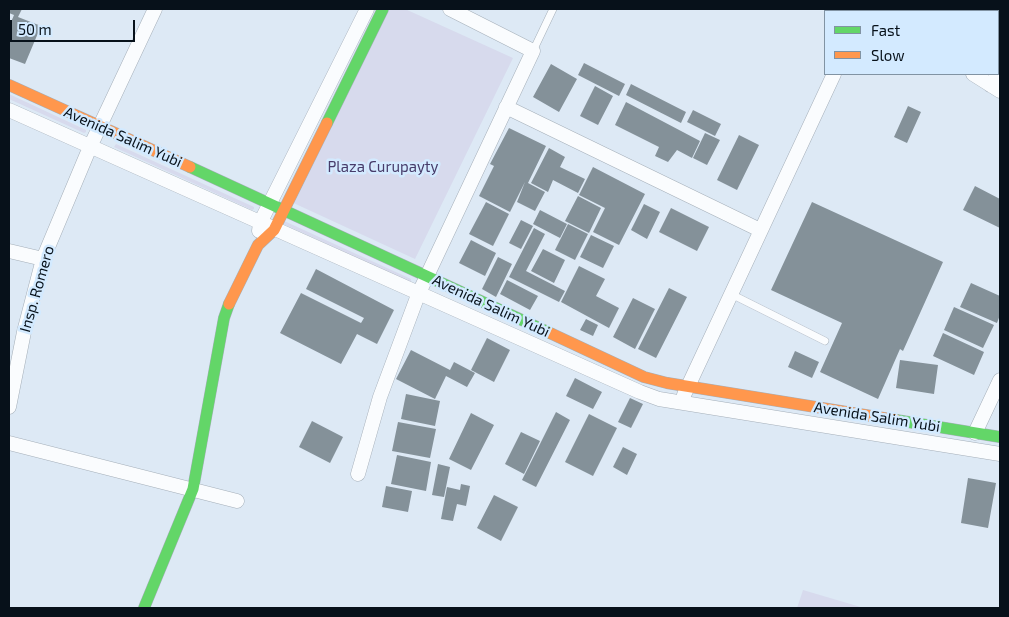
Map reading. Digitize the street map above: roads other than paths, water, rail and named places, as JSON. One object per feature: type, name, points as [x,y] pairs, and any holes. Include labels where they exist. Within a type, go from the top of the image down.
[{"type":"street","name":"Insp. Romero","points":[[9,407],[24,332],[42,260],[90,147],[154,9]]},
{"type":"street","points":[[258,245],[260,223],[366,9]]},
{"type":"street","points":[[144,608],[193,489],[224,318],[237,286],[258,245],[274,230],[383,9]]},
{"type":"street","points":[[358,474],[380,397],[418,295],[534,51],[450,9]]},
{"type":"street","points":[[975,75],[995,88],[1000,72]]},
{"type":"street","points":[[680,402],[834,75]]},
{"type":"street","name":"Avenida Salim Yubi","points":[[9,85],[284,209],[426,277],[644,377],[687,386],[1000,437]]},
{"type":"street","points":[[506,107],[760,230]]},
{"type":"street","name":"Avenida Salim Yubi","points":[[9,110],[418,295],[640,392],[680,402],[1000,454]]},
{"type":"street","points":[[9,251],[42,260]]},
{"type":"street","points":[[975,433],[1000,380]]},
{"type":"street","points":[[9,443],[236,500]]},
{"type":"lane","points":[[534,51],[553,9]]},
{"type":"lane","points":[[731,294],[826,340]]},
{"type":"park label","name":"Plaza Curupayty","points":[[383,167]]}]
